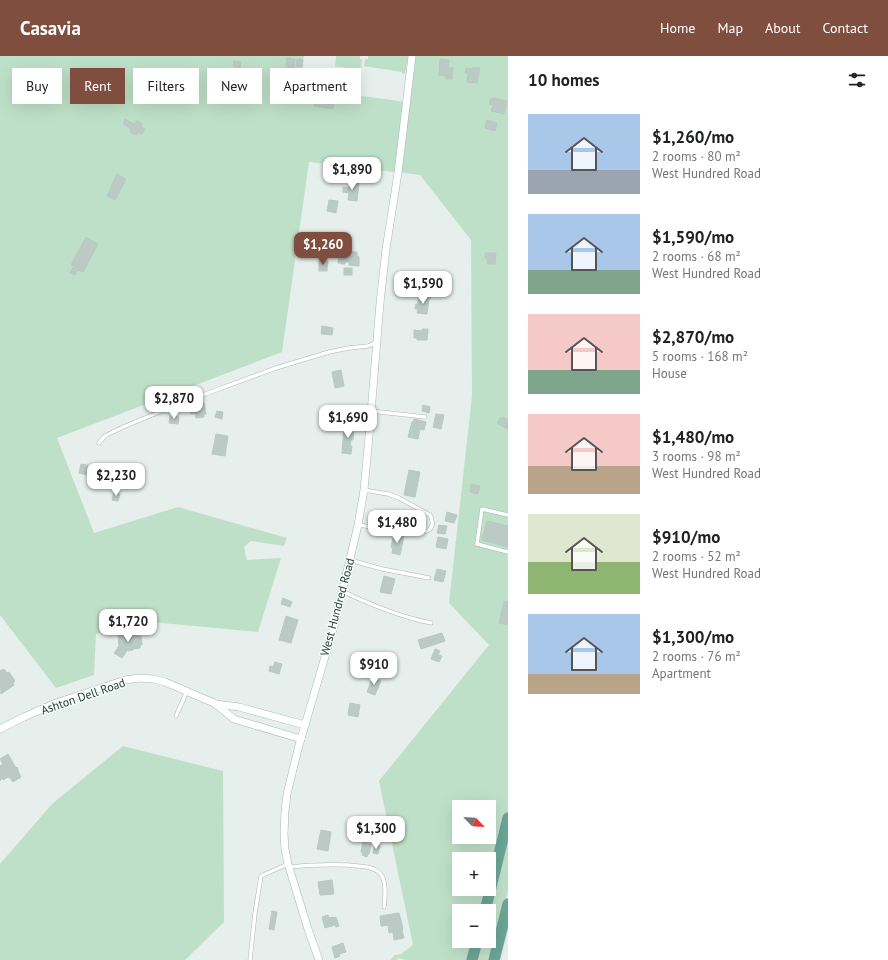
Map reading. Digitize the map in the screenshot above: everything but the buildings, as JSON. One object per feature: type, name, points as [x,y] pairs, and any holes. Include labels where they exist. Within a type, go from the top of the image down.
[{"type":"main road","points":[[487,904],[508,818]]},
{"type":"main road","points":[[494,960],[508,904]]},
{"type":"main road","points":[[472,960],[475,948]]},
{"type":"street","name":"West Hundred Road","points":[[319,960],[285,849],[285,811],[287,794],[301,739],[334,625],[350,560],[364,490],[372,411],[376,343],[385,257],[398,173],[412,56]]},
{"type":"street","name":"Ashton Dell Road","points":[[0,729],[56,703],[125,680],[140,678],[154,679],[165,682],[214,703],[234,718],[301,739]]},
{"type":"street","name":"Ashton Dell Road","points":[[214,703],[239,707],[305,725]]},
{"type":"lane","points":[[99,443],[105,436],[123,427],[189,400],[276,368],[329,352],[368,346],[376,343]]},
{"type":"lane","points":[[372,411],[425,417]]},
{"type":"lane","points":[[358,525],[422,532],[429,530],[433,523],[430,515],[399,498],[388,494],[364,490]]},
{"type":"lane","points":[[508,515],[482,509],[477,544],[508,552]]},
{"type":"lane","points":[[350,560],[382,569],[429,578]]},
{"type":"lane","points":[[342,591],[379,608],[418,621],[432,623]]},
{"type":"lane","points":[[176,716],[186,691]]},
{"type":"lane","points":[[250,960],[254,913],[261,876],[289,866],[340,865],[367,867],[377,871],[382,877],[385,892],[384,907]]},
{"type":"green space","points":[[0,56],[304,56],[302,68],[270,68],[270,104],[361,104],[361,96],[406,103],[412,56],[508,56],[508,817],[496,862],[496,852],[452,852],[452,896],[487,896],[485,904],[452,904],[452,948],[475,948],[472,960],[406,960],[398,958],[397,960],[390,960],[395,955],[401,954],[413,945],[379,781],[489,645],[449,603],[472,396],[471,240],[420,175],[309,162],[282,352],[57,438],[94,533],[178,507],[287,538],[284,546],[251,541],[244,547],[247,560],[281,558],[258,632],[140,621],[96,634],[94,675],[56,688],[0,615]]},
{"type":"green space","points":[[336,56],[360,56],[360,59],[362,59],[361,70],[361,68],[335,66]]},
{"type":"green space","points":[[368,56],[408,56],[405,74],[402,72],[364,66],[365,59],[368,59]]},
{"type":"green space","points":[[123,746],[223,771],[224,922],[185,960],[0,960],[0,864],[52,804]]},
{"type":"green space","points":[[508,839],[508,892],[496,940],[496,904],[492,904],[494,896],[496,896],[496,887]]},
{"type":"green space","points":[[481,948],[494,948],[491,960],[478,960]]}]
